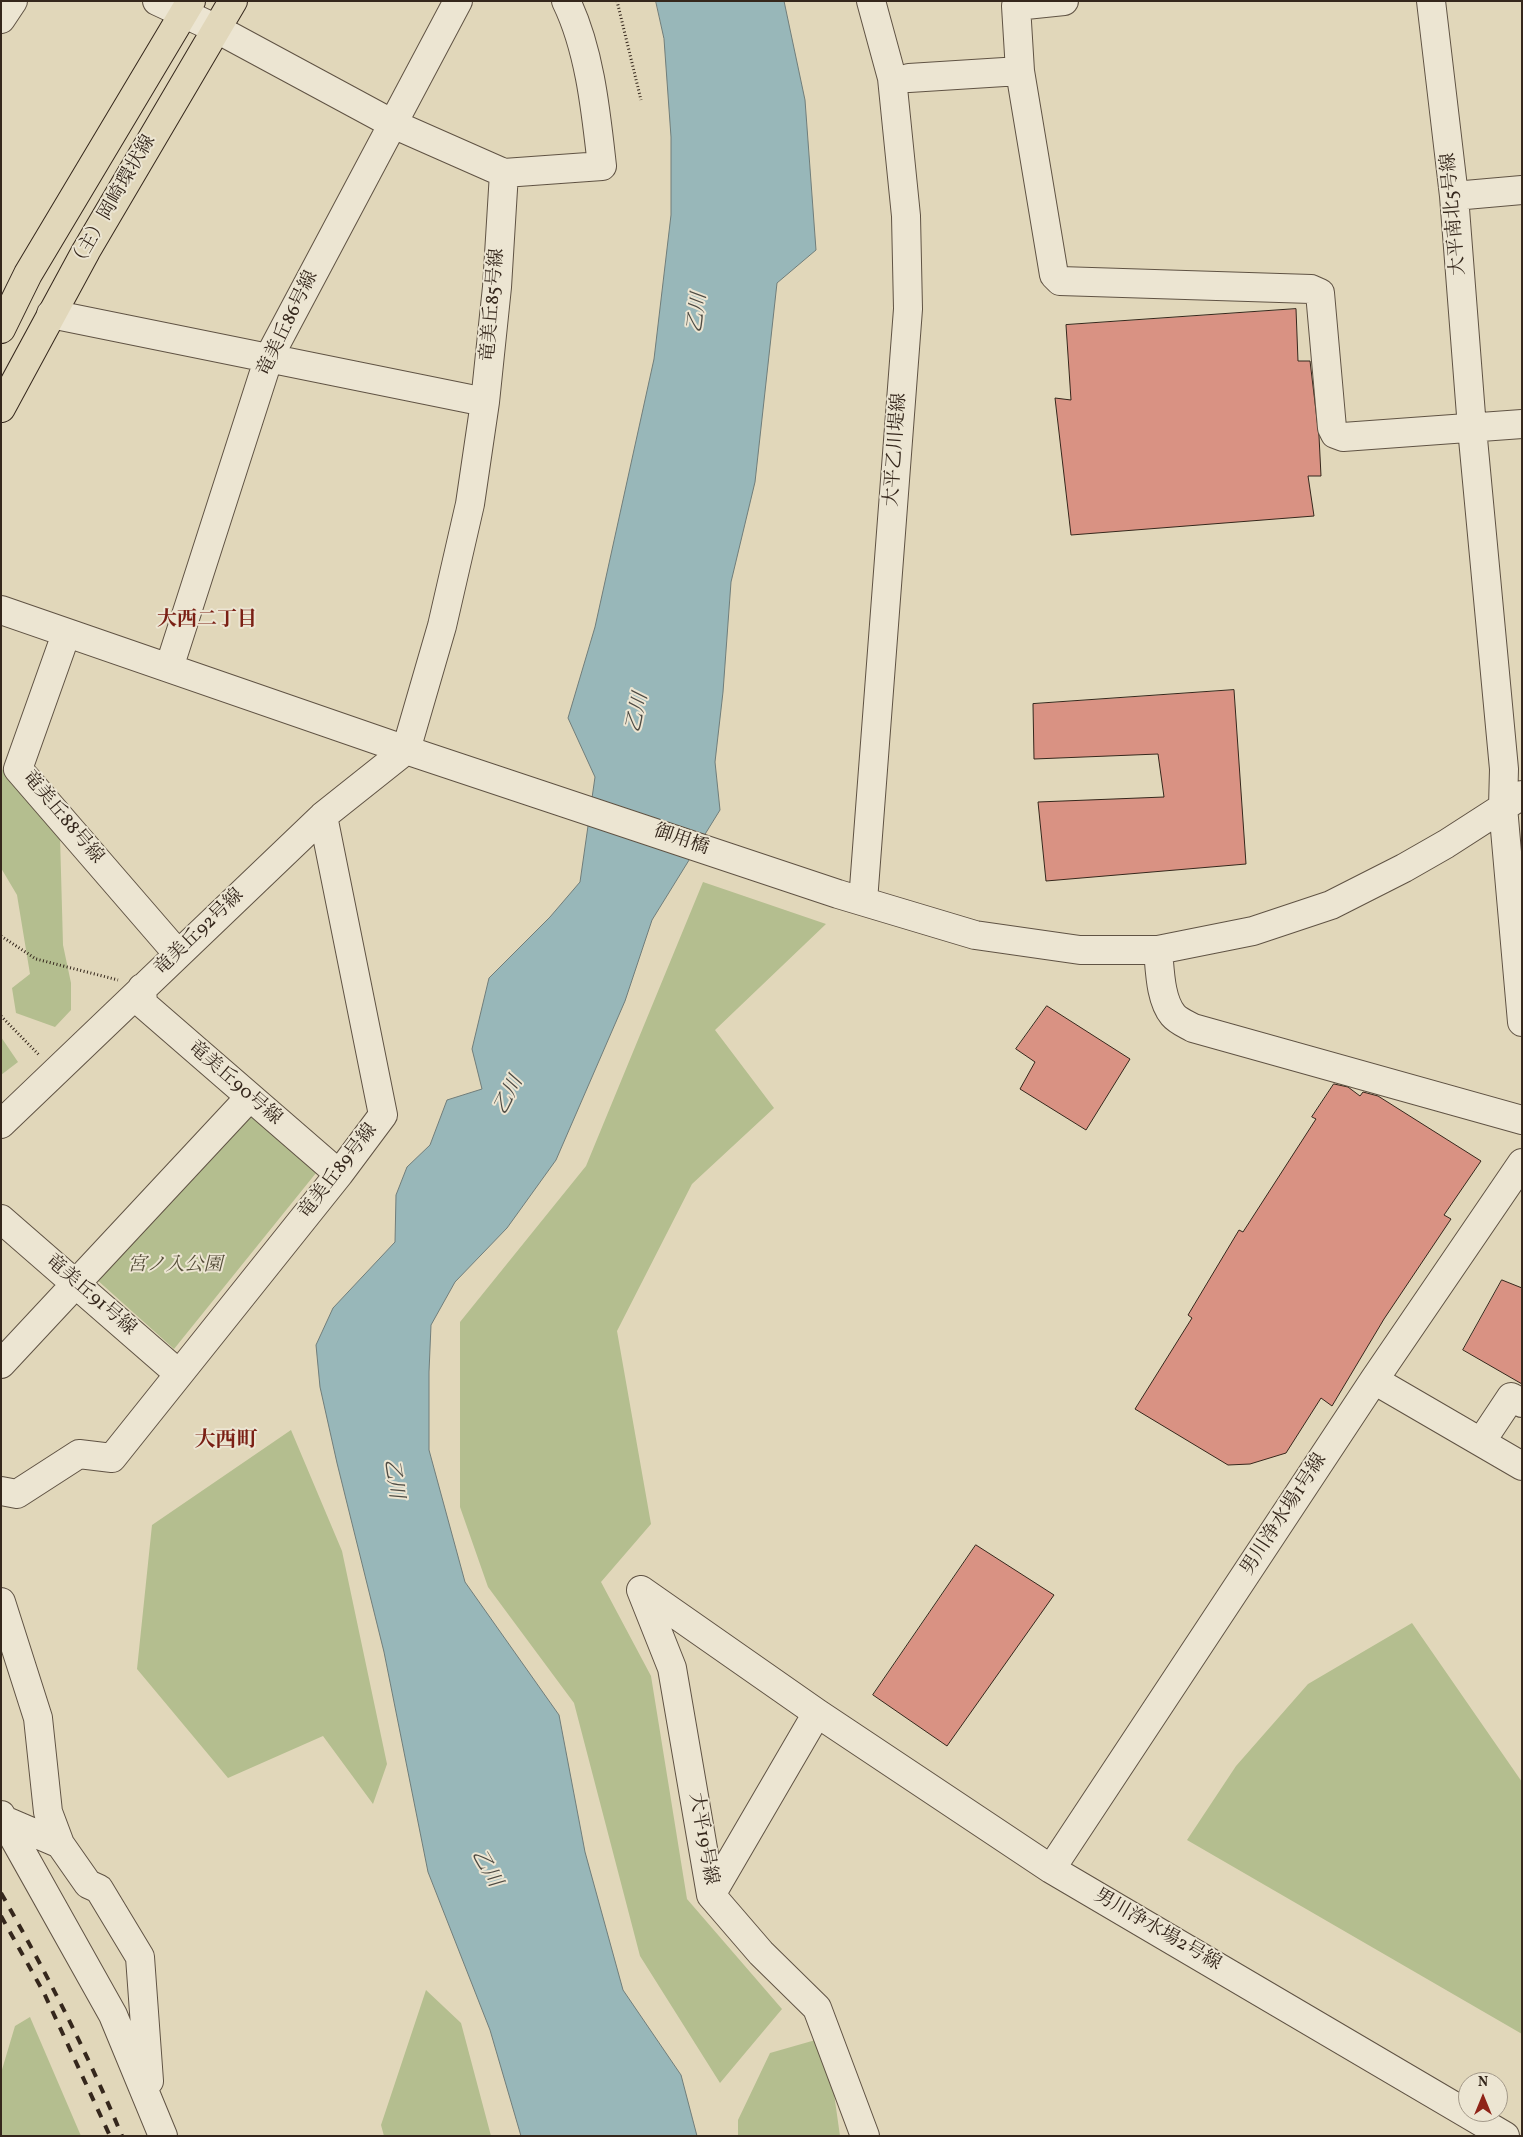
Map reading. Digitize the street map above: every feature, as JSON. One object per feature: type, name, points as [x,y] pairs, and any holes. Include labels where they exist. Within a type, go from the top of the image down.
[{"type":"main road","name":"（主）岡崎環状線","points":[[1,408],[51,314],[233,1]]},
{"type":"main road","name":"（主）岡崎環状線","points":[[5,315],[187,7]]},
{"type":"street","points":[[1,19],[13,1]]},
{"type":"street","points":[[157,1],[187,7],[217,29],[393,124],[504,173],[602,166],[596,112],[586,58],[566,1]]},
{"type":"street","name":"竜美丘86号線","points":[[168,668],[269,357],[458,1]]},
{"type":"street","name":"大平乙川堤線","points":[[862,901],[908,308],[906,216],[892,78],[871,1]]},
{"type":"street","points":[[1064,1],[1015,4],[1020,71],[1054,275],[1060,281],[1312,289],[1320,293],[1332,428],[1335,434],[1343,437],[1522,424]]},
{"type":"street","name":"大平南北5号線","points":[[1431,1],[1454,196],[1472,428],[1504,769],[1516,803]]},
{"type":"street","points":[[909,78],[1020,71]]},
{"type":"street","name":"竜美丘85号線","points":[[406,750],[442,626],[470,504],[485,402],[497,287],[504,173]]},
{"type":"street","points":[[1454,196],[1522,190]]},
{"type":"street","points":[[51,314],[485,402]]},
{"type":"street","name":"御用橋","points":[[1,610],[406,750],[862,901],[975,935],[1080,950],[1158,950],[1253,931],[1331,905],[1404,868],[1516,803]]},
{"type":"street","name":"竜美丘88号線","points":[[66,634],[18,769],[178,954]]},
{"type":"street","name":"竜美丘92号線","points":[[1,1124],[323,816],[406,750]]},
{"type":"street","points":[[1516,803],[1522,1022]]},
{"type":"street","name":"竜美丘89号線","points":[[1,1491],[17,1494],[79,1454],[112,1458],[339,1174],[383,1115],[323,816]]},
{"type":"street","points":[[1158,950],[1163,990],[1169,1009],[1174,1017],[1193,1028],[1522,1120]]},
{"type":"street","name":"竜美丘90号線","points":[[142,988],[143,1004],[249,1098],[339,1174]]},
{"type":"street","points":[[1,1364],[249,1098]]},
{"type":"street","name":"男川浄水場1号線","points":[[1051,1869],[1374,1380],[1522,1163]]},
{"type":"street","name":"竜美丘91号線","points":[[1,1219],[179,1374]]},
{"type":"street","points":[[1374,1380],[1522,1466]]},
{"type":"street","points":[[1481,1442],[1511,1397],[1522,1403]]},
{"type":"street","name":"男川浄水場2号線","points":[[641,1590],[818,1713],[1051,1869],[1505,2136]]},
{"type":"street","name":"大平19号線","points":[[641,1590],[672,1668],[712,1895],[761,1953],[817,2008],[865,2136]]},
{"type":"street","points":[[1,1602],[38,1718],[48,1812],[60,1844],[88,1884],[99,1889],[140,1957],[151,2103]]},
{"type":"street","points":[[712,1895],[818,1713]]},
{"type":"street","points":[[3,1817],[60,1844]]},
{"type":"street","points":[[3,1817],[113,2015],[164,2136]]},
{"type":"path","points":[[617,1],[641,100]]},
{"type":"path","points":[[1,936],[36,958],[142,988]]},
{"type":"path","points":[[1,1016],[56,1071]]},
{"type":"green space","points":[[1,768],[60,836],[63,945],[71,983],[71,1010],[55,1027],[16,1013],[12,988],[30,974],[17,895],[1,868]]},
{"type":"green space","points":[[703,882],[826,924],[715,1030],[774,1108],[692,1184],[617,1331],[651,1524],[601,1582],[651,1676],[687,1899],[782,2009],[720,2083],[640,1956],[574,1703],[488,1587],[460,1507],[460,1322],[586,1166]]},
{"type":"green space","points":[[1,1037],[18,1062],[1,1075]]},
{"type":"green space","name":"宮ノ入公園","points":[[250,1113],[316,1173],[174,1349],[95,1278]]},
{"type":"green space","points":[[291,1430],[342,1551],[387,1764],[373,1804],[323,1736],[228,1778],[137,1669],[152,1525]]},
{"type":"green space","points":[[1412,1623],[1522,1782],[1522,2034],[1187,1840],[1236,1766],[1308,1684]]},
{"type":"green space","points":[[426,1990],[461,2023],[491,2136],[384,2136],[381,2125]]},
{"type":"green space","points":[[30,2017],[81,2136],[1,2136],[1,2073],[15,2026]]},
{"type":"green space","points":[[826,2037],[840,2136],[738,2136],[738,2120],[770,2053]]},
{"type":"water","name":"乙川","points":[[656,1],[784,1],[805,100],[816,250],[777,283],[755,482],[731,582],[723,692],[715,762],[720,810],[652,920],[625,1001],[556,1160],[507,1228],[455,1282],[431,1325],[429,1450],[465,1582],[559,1715],[585,1852],[623,1990],[681,2075],[697,2136],[521,2136],[490,2030],[428,1872],[384,1652],[320,1387],[316,1345],[333,1308],[395,1242],[396,1195],[407,1167],[430,1145],[447,1100],[482,1089],[472,1049],[489,978],[550,917],[580,882],[595,777],[568,718],[595,627],[654,359],[671,215],[671,137],[664,39]]},
{"type":"building","points":[[1296,309],[1298,361],[1310,361],[1319,436],[1321,476],[1308,476],[1314,516],[1071,535],[1055,398],[1071,400],[1066,325]]},
{"type":"building","points":[[1234,690],[1246,864],[1046,881],[1038,802],[1164,797],[1158,754],[1034,759],[1033,704]]},
{"type":"building","points":[[1047,1006],[1130,1059],[1086,1130],[1020,1089],[1035,1062],[1016,1049]]},
{"type":"building","points":[[1334,1084],[1348,1087],[1360,1096],[1363,1092],[1378,1096],[1481,1161],[1444,1215],[1451,1219],[1384,1319],[1332,1406],[1321,1398],[1286,1453],[1250,1464],[1228,1465],[1135,1409],[1192,1318],[1188,1315],[1239,1230],[1243,1232],[1316,1119],[1312,1117]]},
{"type":"building","points":[[1502,1280],[1522,1288],[1522,1384],[1463,1350]]},
{"type":"building","points":[[976,1545],[1054,1595],[947,1746],[873,1695]]},
{"type":"railway","points":[[1,1893],[65,2013],[95,2074],[122,2136]]},
{"type":"railway","points":[[1,1916],[44,1993],[110,2136]]},
{"type":"district","name":"大西二丁目","points":[[207,621]]},
{"type":"district","name":"大西町","points":[[226,1442]]}]
